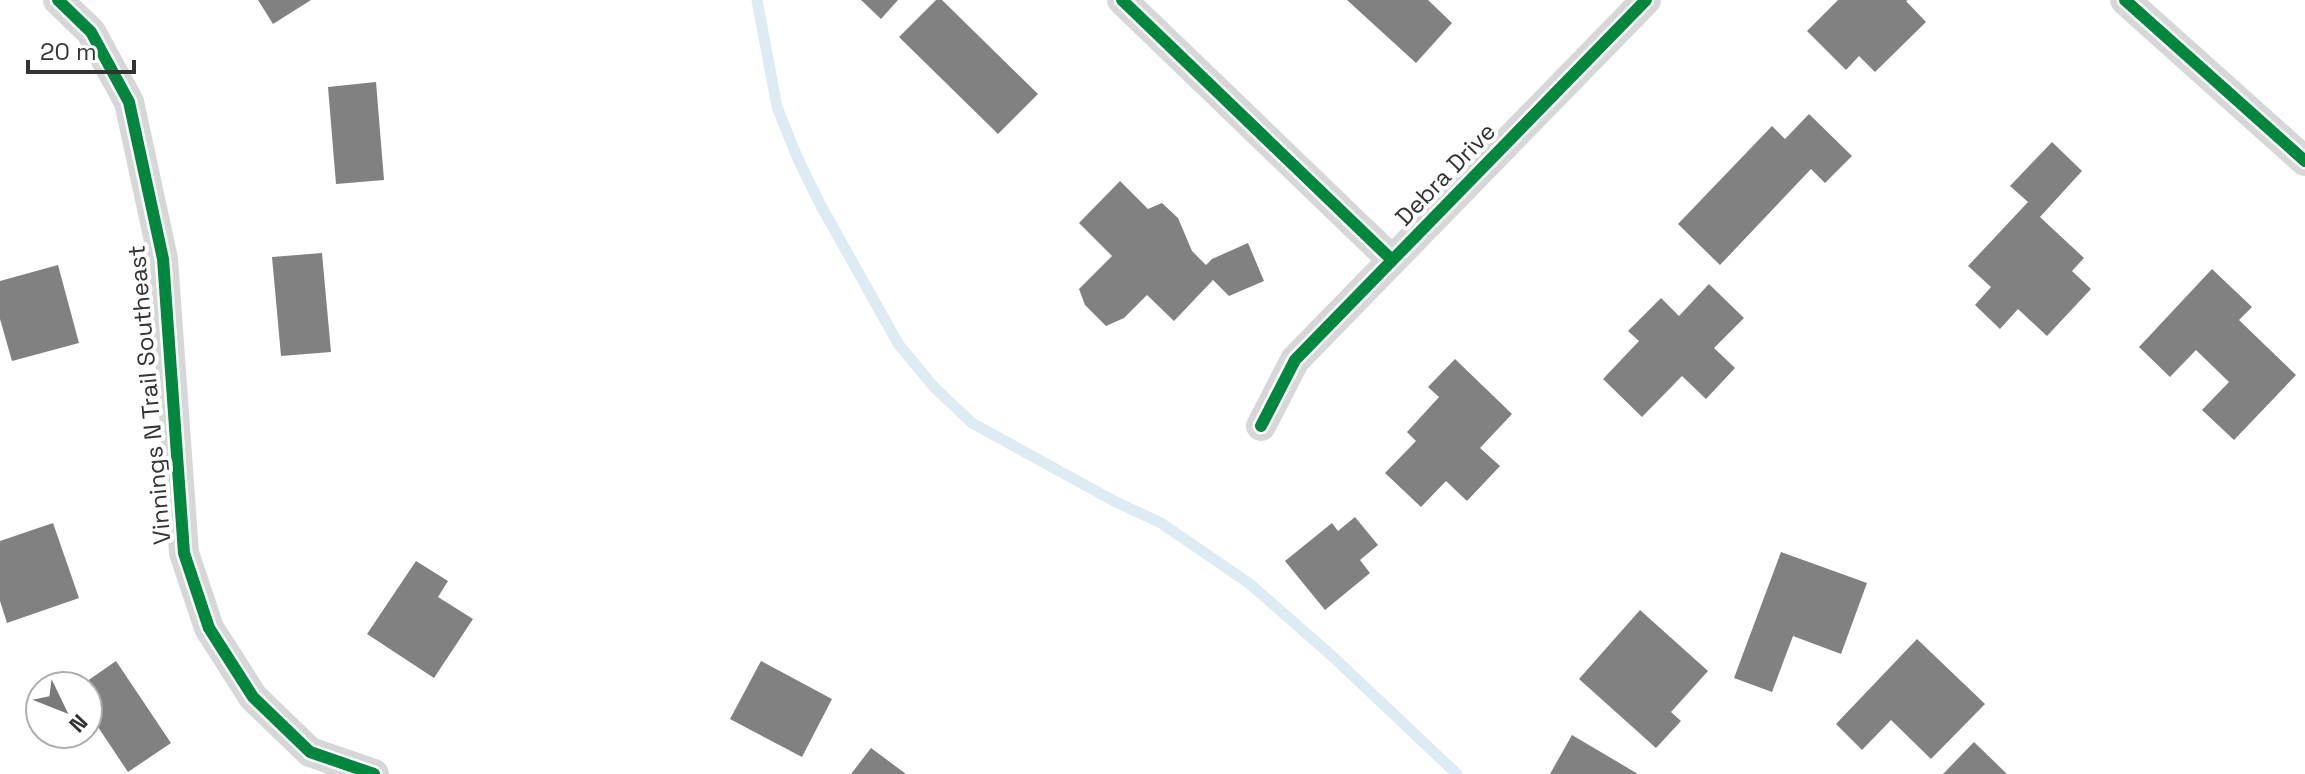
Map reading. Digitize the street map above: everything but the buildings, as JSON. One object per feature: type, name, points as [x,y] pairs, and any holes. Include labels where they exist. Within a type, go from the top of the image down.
[{"type":"street","name":"Vinnings N Trail Southeast","points":[[58,0],[91,32],[129,102],[163,259],[184,553],[209,628],[253,697],[310,752],[374,774]]},
{"type":"street","points":[[1122,0],[1392,260]]},
{"type":"street","name":"Debra Drive","points":[[1261,426],[1295,360],[1646,0]]},
{"type":"street","points":[[2125,0],[2305,161]]},
{"type":"waterway","points":[[757,0],[777,107],[797,157],[899,345],[934,387],[972,423],[1114,501],[1161,523],[1250,584],[1331,655],[1457,774]]},
{"type":"cycle path","points":[[58,0],[91,32],[129,102],[163,259],[184,553],[209,628],[253,697],[310,752],[374,774]]},
{"type":"cycle path","points":[[1122,0],[1392,260]]},
{"type":"cycle path","points":[[1261,426],[1295,360],[1646,0]]},
{"type":"cycle path","points":[[2125,0],[2305,161]]}]
